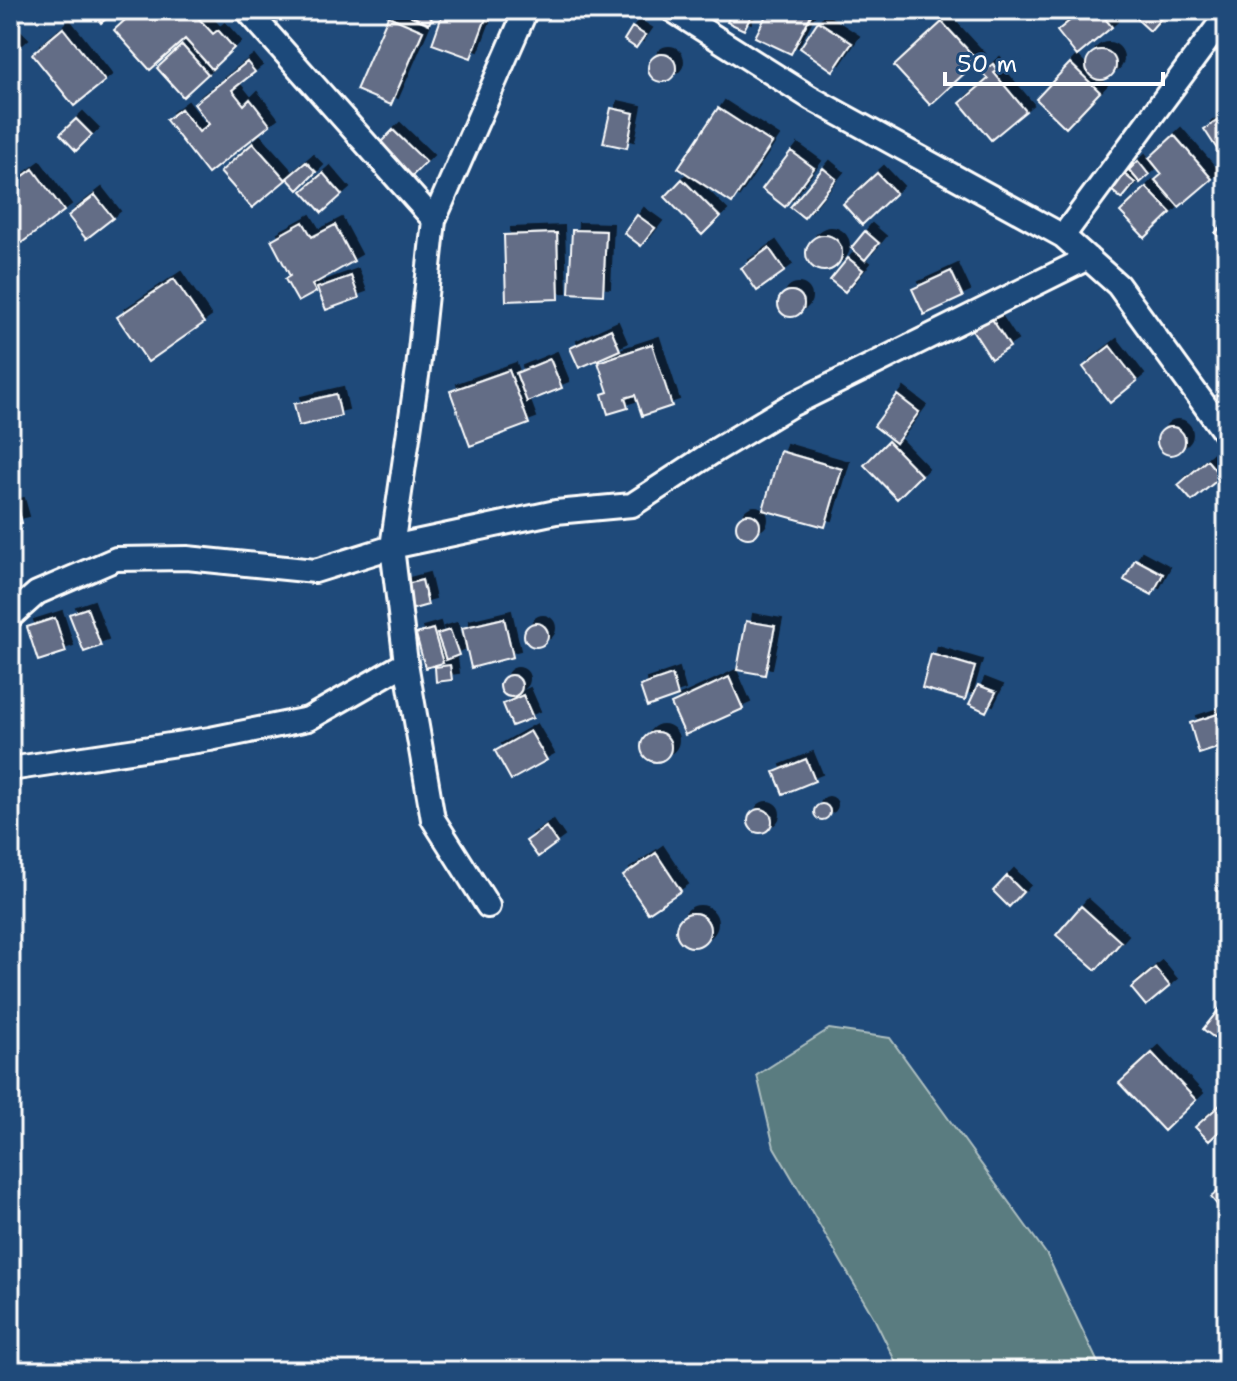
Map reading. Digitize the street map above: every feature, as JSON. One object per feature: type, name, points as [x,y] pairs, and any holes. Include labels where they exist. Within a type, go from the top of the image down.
[{"type":"street","points":[[247,10],[434,220]]},
{"type":"street","points":[[488,906],[433,819],[406,663],[392,547],[418,369],[434,220],[526,10]]},
{"type":"street","points":[[672,10],[811,98],[1063,236],[1118,285],[1227,436]]},
{"type":"street","points":[[1063,236],[1227,14]]},
{"type":"street","points":[[10,617],[37,593],[116,559],[187,558],[315,571],[392,547],[556,512],[632,505],[791,405],[1088,258]]},
{"type":"street","points":[[10,769],[210,739],[308,719],[406,663]]},
{"type":"green space","points":[[829,1029],[890,1038],[1047,1255],[1099,1365],[1087,1371],[900,1371],[874,1318],[774,1147],[757,1075]]},
{"type":"building","points":[[90,10],[116,10],[101,23]]},
{"type":"building","points":[[136,10],[191,10],[213,34],[218,30],[234,48],[212,69],[185,39],[150,70],[114,30]]},
{"type":"building","points":[[398,10],[435,10],[429,24]]},
{"type":"building","points":[[444,10],[489,10],[471,58],[432,44]]},
{"type":"building","points":[[733,10],[754,10],[744,30],[727,22]]},
{"type":"building","points":[[769,10],[801,10],[811,15],[791,54],[755,37]]},
{"type":"building","points":[[1083,10],[1098,10],[1112,27],[1077,56],[1057,31]]},
{"type":"building","points":[[1127,10],[1168,10],[1150,31]]},
{"type":"building","points":[[388,16],[423,31],[391,105],[356,90]]},
{"type":"building","points":[[818,21],[852,43],[833,71],[800,48]]},
{"type":"building","points":[[942,22],[978,61],[930,105],[894,66]]},
{"type":"building","points":[[632,27],[645,35],[636,48],[624,40]]},
{"type":"building","points":[[63,28],[105,81],[74,106],[32,54]]},
{"type":"building","points":[[10,35],[21,46],[10,56]]},
{"type":"building","points":[[182,45],[208,74],[183,97],[157,68]]},
{"type":"building","points":[[1101,50],[1107,51],[1115,59],[1115,71],[1107,79],[1101,80],[1095,79],[1087,71],[1086,65],[1087,59],[1095,51]]},
{"type":"building","points":[[662,54],[672,58],[676,68],[672,78],[662,82],[652,78],[648,68],[652,58]]},
{"type":"building","points":[[247,62],[255,72],[232,90],[244,105],[250,99],[270,125],[208,174],[166,120],[181,109],[199,132],[209,124],[194,104]]},
{"type":"building","points":[[1070,63],[1100,92],[1066,128],[1036,99]]},
{"type":"building","points":[[993,64],[998,70],[994,73],[1026,111],[991,140],[960,103],[988,79],[982,73]]},
{"type":"building","points":[[611,108],[634,113],[627,148],[603,143]]},
{"type":"building","points":[[718,108],[772,143],[732,203],[678,168]]},
{"type":"building","points":[[1227,115],[1227,162],[1226,163],[1204,129]]},
{"type":"building","points":[[76,119],[92,135],[76,151],[60,134]]},
{"type":"building","points":[[393,130],[426,162],[410,178],[377,146]]},
{"type":"building","points":[[1174,135],[1212,179],[1179,207],[1155,180],[1162,174],[1149,158]]},
{"type":"building","points":[[253,143],[286,180],[252,208],[220,172]]},
{"type":"building","points":[[791,151],[814,168],[785,207],[762,189]]},
{"type":"building","points":[[1138,161],[1149,175],[1140,183],[1129,170]]},
{"type":"building","points":[[306,162],[316,172],[298,190],[287,178]]},
{"type":"building","points":[[823,168],[836,179],[804,218],[790,207]]},
{"type":"building","points":[[33,169],[64,211],[20,244],[10,231],[10,186]]},
{"type":"building","points":[[323,173],[342,195],[322,213],[302,191]]},
{"type":"building","points":[[877,173],[896,193],[862,225],[843,204]]},
{"type":"building","points":[[1123,173],[1135,183],[1122,199],[1110,189]]},
{"type":"building","points":[[682,179],[720,217],[702,235],[665,197]]},
{"type":"building","points":[[1146,187],[1171,213],[1145,238],[1120,212]]},
{"type":"building","points":[[95,195],[113,218],[86,239],[68,216]]},
{"type":"building","points":[[637,215],[655,228],[641,246],[624,233]]},
{"type":"building","points":[[1227,221],[1227,245],[1215,233]]},
{"type":"building","points":[[303,222],[312,237],[335,225],[354,261],[312,285],[316,292],[298,302],[285,279],[290,276],[271,240]]},
{"type":"building","points":[[572,230],[606,231],[603,295],[569,293]]},
{"type":"building","points":[[865,231],[879,243],[865,260],[851,248]]},
{"type":"building","points":[[557,233],[559,299],[506,301],[504,235]]},
{"type":"building","points":[[824,235],[837,240],[842,253],[837,266],[824,271],[811,266],[806,253],[811,240]]},
{"type":"building","points":[[769,248],[785,271],[757,291],[741,268]]},
{"type":"building","points":[[848,258],[863,270],[845,292],[830,280]]},
{"type":"building","points":[[951,271],[963,297],[924,315],[912,289]]},
{"type":"building","points":[[351,276],[359,298],[326,310],[317,288]]},
{"type":"building","points":[[174,279],[204,323],[148,362],[117,317]]},
{"type":"building","points":[[791,291],[800,295],[804,304],[800,313],[791,317],[782,313],[778,304],[782,295]]},
{"type":"building","points":[[990,316],[1010,347],[991,359],[971,328]]},
{"type":"building","points":[[611,329],[620,350],[579,368],[570,348]]},
{"type":"building","points":[[652,344],[672,406],[642,416],[635,395],[625,398],[628,408],[608,414],[602,394],[608,392],[598,362]]},
{"type":"building","points":[[1110,346],[1137,381],[1110,403],[1083,367]]},
{"type":"building","points":[[550,359],[562,388],[527,402],[516,373]]},
{"type":"building","points":[[509,370],[529,424],[470,446],[450,391]]},
{"type":"building","points":[[336,394],[341,416],[299,426],[294,404]]},
{"type":"building","points":[[897,395],[919,412],[896,443],[874,426]]},
{"type":"building","points":[[1171,427],[1181,431],[1185,441],[1181,451],[1171,455],[1161,451],[1157,441],[1161,431]]},
{"type":"building","points":[[888,441],[921,475],[897,499],[864,465]]},
{"type":"building","points":[[780,451],[842,469],[825,527],[763,510]]},
{"type":"building","points":[[1207,460],[1221,477],[1192,501],[1178,485]]},
{"type":"building","points":[[17,505],[22,523],[10,526],[10,506]]},
{"type":"building","points":[[748,514],[757,517],[760,526],[757,535],[748,538],[739,535],[736,526],[739,517]]},
{"type":"building","points":[[1135,559],[1163,574],[1152,595],[1124,580]]},
{"type":"building","points":[[422,580],[428,605],[410,610],[403,585]]},
{"type":"building","points":[[87,608],[101,646],[84,652],[69,614]]},
{"type":"building","points":[[55,618],[66,652],[38,661],[27,627]]},
{"type":"building","points":[[504,618],[513,657],[471,668],[462,628]]},
{"type":"building","points":[[746,621],[775,626],[765,675],[737,670]]},
{"type":"building","points":[[536,623],[545,626],[548,635],[545,644],[536,647],[527,644],[524,635],[527,626]]},
{"type":"building","points":[[433,629],[443,663],[425,668],[416,634]]},
{"type":"building","points":[[450,630],[459,655],[446,660],[437,634]]},
{"type":"building","points":[[931,654],[975,667],[965,700],[922,688]]},
{"type":"building","points":[[450,665],[452,680],[436,682],[435,667]]},
{"type":"building","points":[[511,675],[519,678],[522,686],[519,694],[511,697],[503,694],[500,686],[503,678]]},
{"type":"building","points":[[672,675],[678,696],[647,707],[640,686]]},
{"type":"building","points":[[729,677],[743,709],[685,735],[671,704]]},
{"type":"building","points":[[978,685],[996,692],[986,712],[969,704]]},
{"type":"building","points":[[523,695],[533,718],[512,726],[503,704]]},
{"type":"building","points":[[1227,711],[1227,745],[1199,754],[1190,723]]},
{"type":"building","points":[[530,731],[547,760],[511,780],[495,751]]},
{"type":"building","points":[[656,732],[667,736],[671,747],[667,758],[656,762],[645,758],[641,747],[645,736]]},
{"type":"building","points":[[806,759],[815,781],[783,794],[774,772]]},
{"type":"building","points":[[819,804],[825,804],[830,812],[828,818],[819,820],[814,815],[814,809]]},
{"type":"building","points":[[755,809],[765,809],[772,816],[772,826],[765,833],[755,833],[748,826],[748,816]]},
{"type":"building","points":[[546,827],[557,843],[538,857],[526,841]]},
{"type":"building","points":[[656,853],[681,891],[648,913],[623,876]]},
{"type":"building","points":[[1007,876],[1023,892],[1009,907],[993,891]]},
{"type":"building","points":[[1081,906],[1121,942],[1096,970],[1056,935]]},
{"type":"building","points":[[693,913],[705,918],[710,930],[705,942],[693,947],[681,942],[676,930],[681,918]]},
{"type":"building","points":[[1155,968],[1170,986],[1146,1006],[1131,988]]},
{"type":"building","points":[[1220,1008],[1227,1014],[1227,1048],[1203,1029]]},
{"type":"building","points":[[1152,1053],[1196,1100],[1164,1131],[1119,1083]]},
{"type":"building","points":[[1221,1104],[1227,1110],[1227,1124],[1209,1141],[1195,1127]]},
{"type":"building","points":[[1227,1183],[1227,1217],[1211,1197]]}]
